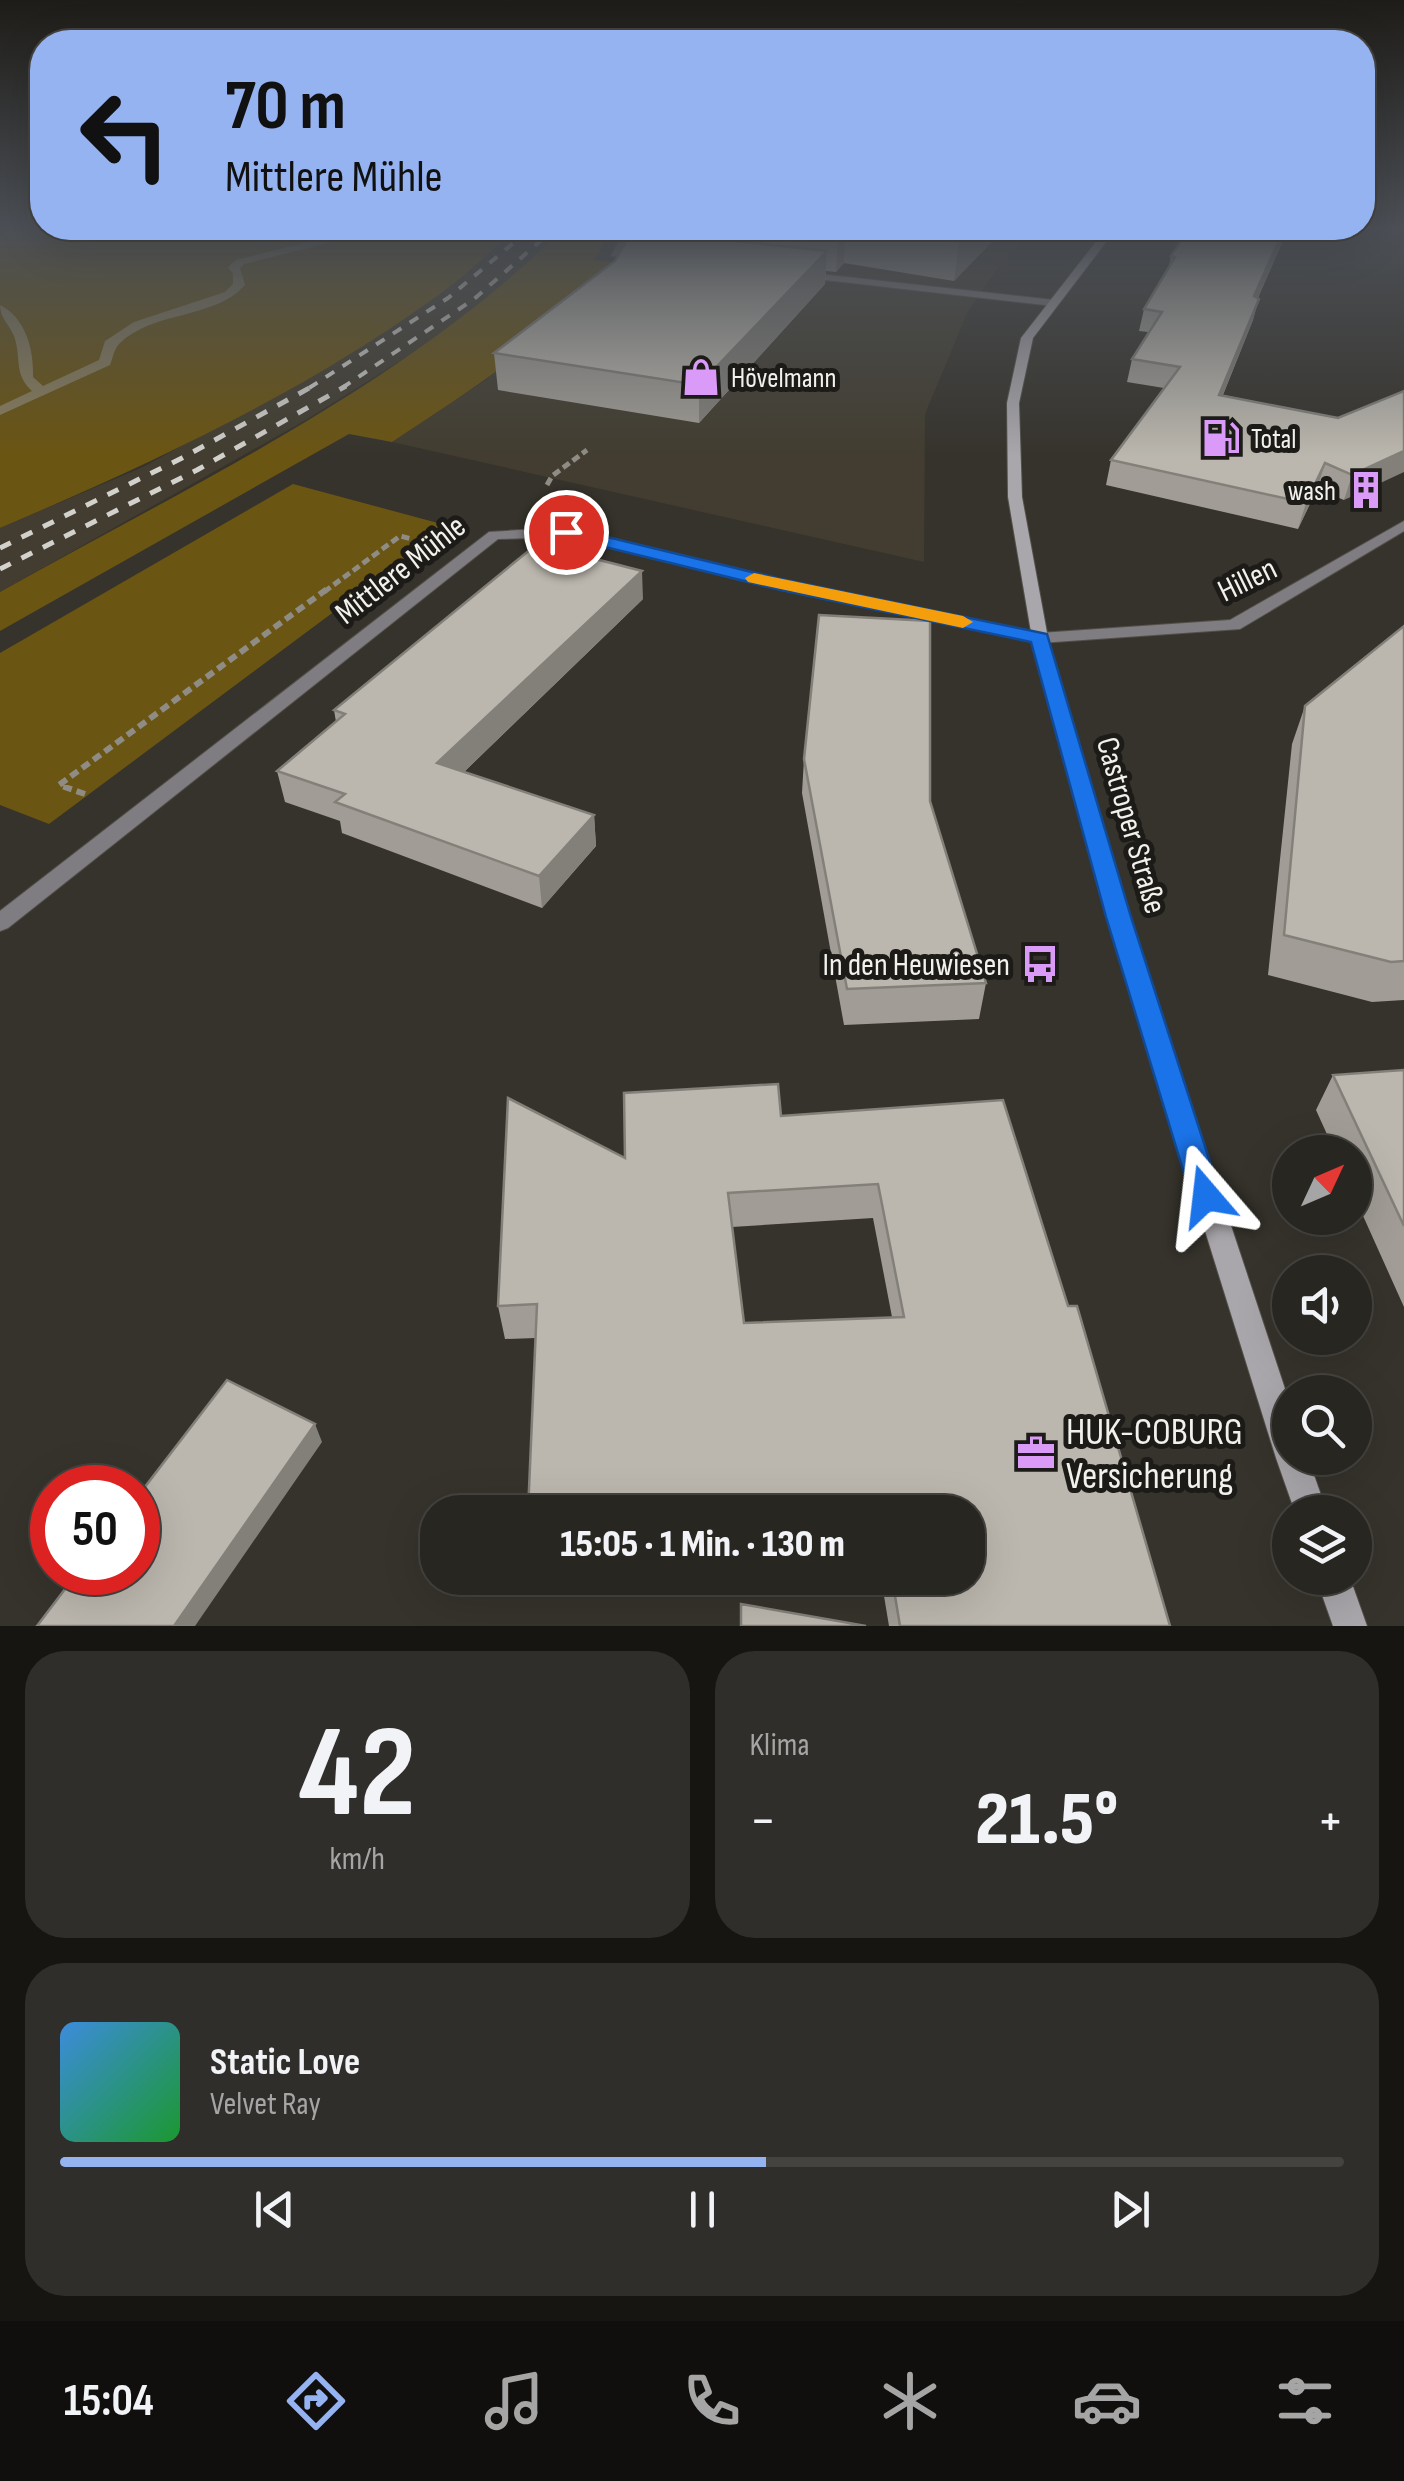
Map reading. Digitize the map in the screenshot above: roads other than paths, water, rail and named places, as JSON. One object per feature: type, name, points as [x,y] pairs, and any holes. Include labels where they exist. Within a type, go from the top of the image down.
[{"type":"main road","name":"Castroper Straße","points":[[1053,305],[1027,338],[1013,403],[1015,497],[1040,638],[1118,917],[1272,1395]]},
{"type":"main road","points":[[1339,1595],[1350,1626]]},
{"type":"street","name":"Hillen","points":[[1040,638],[1234,625],[1404,525]]},
{"type":"street","name":"Mittlere Mühle","points":[[0,923],[494,535],[566,532],[781,584],[1040,638]]},
{"type":"waterway","points":[[41,392],[105,362],[110,344],[139,325],[199,305]]},
{"type":"waterway","points":[[0,309],[13,322],[22,340],[26,378],[41,392]]},
{"type":"waterway","points":[[0,411],[41,392]]},
{"type":"railway","points":[[309,388],[437,305]]},
{"type":"railway","points":[[342,388],[465,305]]},
{"type":"railway","points":[[0,548],[182,458],[313,386]]},
{"type":"railway","points":[[0,569],[197,470],[346,386]]},
{"type":"place","name":"Hövelmann","points":[[701,377]]},
{"type":"place","name":"Total","points":[[1221,438]]},
{"type":"place","name":"wash","points":[[1366,490]]},
{"type":"place","name":"In den Heuwiesen","points":[[1040,964]]},
{"type":"place","name":"HUK-COBURG Versicherung","points":[[1036,1453]]}]
